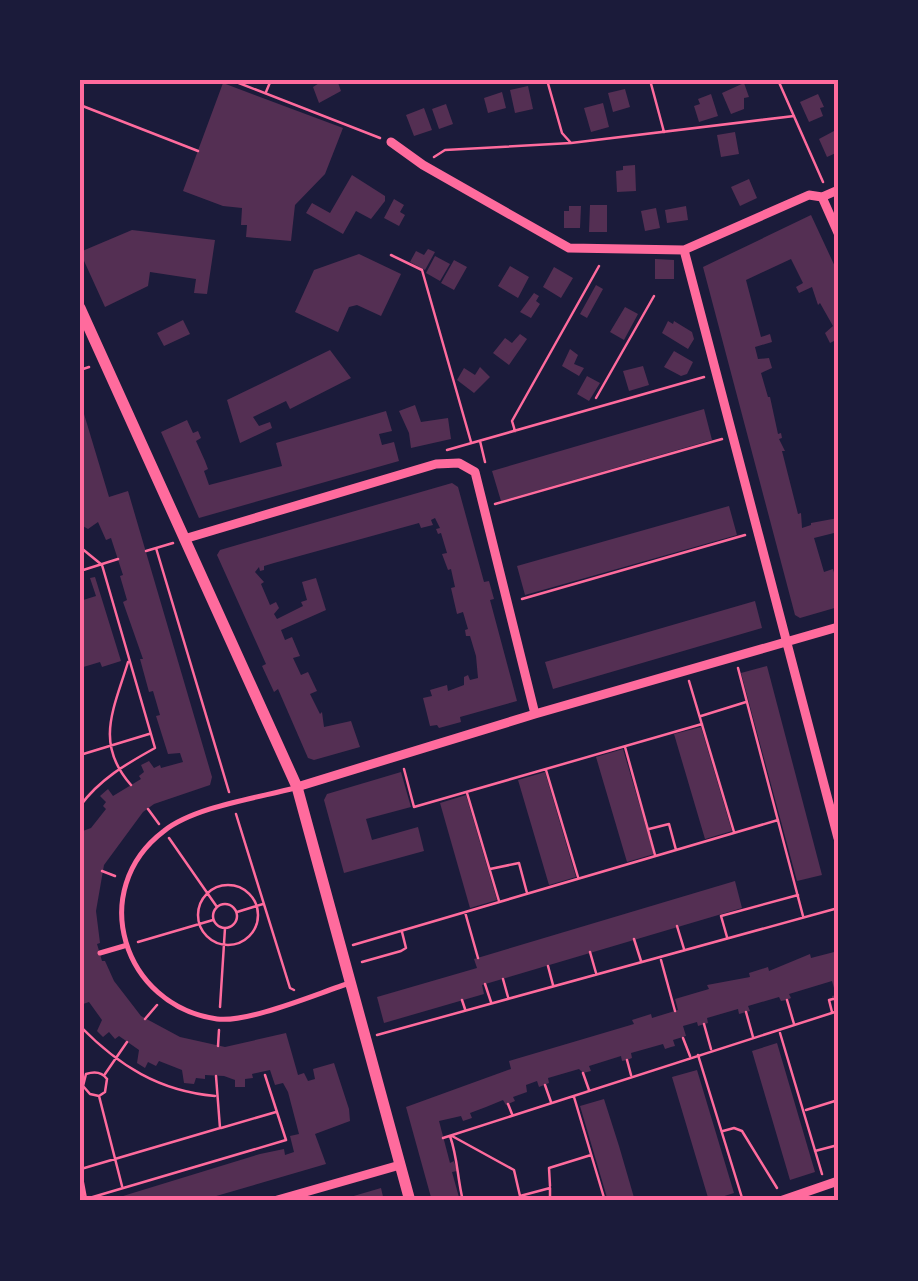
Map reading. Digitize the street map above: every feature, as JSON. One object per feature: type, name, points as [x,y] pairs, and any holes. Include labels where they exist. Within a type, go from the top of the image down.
[{"type":"street","points":[[391,142],[423,165],[569,248],[684,250],[808,195],[822,198],[838,190]]},
{"type":"street","points":[[822,198],[838,233]]},
{"type":"street","points":[[684,250],[838,838]]},
{"type":"street","points":[[80,308],[298,787],[410,1201]]},
{"type":"street","points":[[184,540],[436,464],[458,463],[475,472],[535,714]]},
{"type":"street","points":[[298,787],[838,626]]},
{"type":"street","points":[[274,1201],[400,1165]]},
{"type":"street","points":[[781,1201],[838,1180]]},
{"type":"lane","points":[[298,787],[186,818],[164,831],[141,855],[126,880],[121,914],[124,946],[144,979],[163,997],[186,1011],[220,1020],[242,1018],[352,982]]},
{"type":"lane","points":[[100,953],[124,946]]},
{"type":"path","points":[[231,80],[391,142]]},
{"type":"path","points":[[266,94],[271,80]]},
{"type":"path","points":[[548,80],[562,132],[571,143]]},
{"type":"path","points":[[650,80],[664,133]]},
{"type":"path","points":[[778,80],[823,182]]},
{"type":"path","points":[[80,106],[198,150]]},
{"type":"path","points":[[423,165],[446,150],[571,143],[794,116]]},
{"type":"path","points":[[553,144],[562,132]]},
{"type":"path","points":[[391,255],[422,270],[472,444]]},
{"type":"path","points":[[515,431],[512,421],[599,266]]},
{"type":"path","points":[[597,408],[596,398],[654,296]]},
{"type":"path","points":[[436,464],[438,453],[715,374]]},
{"type":"path","points":[[484,508],[732,436]]},
{"type":"path","points":[[475,472],[486,465],[480,441]]},
{"type":"path","points":[[508,604],[756,531]]},
{"type":"path","points":[[146,551],[184,540]]},
{"type":"path","points":[[80,546],[102,565],[155,748],[117,769],[80,806]]},
{"type":"path","points":[[156,548],[290,988],[301,999]]},
{"type":"path","points":[[80,572],[118,559]]},
{"type":"path","points":[[735,656],[804,918]]},
{"type":"path","points":[[128,658],[108,729],[117,769],[131,786]]},
{"type":"path","points":[[686,671],[734,833]]},
{"type":"path","points":[[699,716],[747,702]]},
{"type":"path","points":[[400,756],[414,808],[702,724]]},
{"type":"path","points":[[80,755],[150,733]]},
{"type":"path","points":[[624,746],[656,856]]},
{"type":"path","points":[[546,770],[579,879]]},
{"type":"path","points":[[467,792],[500,902]]},
{"type":"path","points":[[148,809],[217,907]]},
{"type":"path","points":[[342,949],[778,820]]},
{"type":"path","points":[[648,830],[669,824],[676,850]]},
{"type":"path","points":[[490,869],[518,863],[527,894]]},
{"type":"path","points":[[102,871],[126,880]]},
{"type":"path","points":[[224,885],[249,893],[256,906],[258,919],[250,936],[242,942],[223,945],[208,938],[198,924],[198,907],[207,892],[224,885]]},
{"type":"path","points":[[727,939],[721,916],[798,895]]},
{"type":"path","points":[[217,907],[227,904],[236,912]]},
{"type":"path","points":[[236,912],[264,904]]},
{"type":"path","points":[[213,920],[217,907]]},
{"type":"path","points":[[366,1038],[838,908]]},
{"type":"path","points":[[225,928],[235,923],[236,912]]},
{"type":"path","points":[[465,912],[478,958]]},
{"type":"path","points":[[124,946],[213,920],[225,928]]},
{"type":"path","points":[[677,926],[684,951]]},
{"type":"path","points":[[218,1046],[225,928]]},
{"type":"path","points":[[347,966],[406,948],[402,931]]},
{"type":"path","points":[[634,940],[641,962]]},
{"type":"path","points":[[590,952],[597,974]]},
{"type":"path","points":[[660,957],[675,1011]]},
{"type":"path","points":[[548,966],[554,986]]},
{"type":"path","points":[[503,979],[509,999]]},
{"type":"path","points":[[485,984],[492,1004]]},
{"type":"path","points":[[146,1020],[163,997]]},
{"type":"path","points":[[443,1138],[836,1013],[829,1000],[833,999]]},
{"type":"path","points":[[462,1000],[466,1011]]},
{"type":"path","points":[[786,1000],[795,1026]]},
{"type":"path","points":[[746,1012],[754,1038]]},
{"type":"path","points":[[406,1016],[410,1026]]},
{"type":"path","points":[[704,1024],[711,1050]]},
{"type":"path","points":[[80,1026],[134,1074],[186,1094],[217,1096]]},
{"type":"path","points":[[780,1030],[825,1185]]},
{"type":"path","points":[[683,1038],[690,1057]]},
{"type":"path","points":[[104,1076],[127,1042]]},
{"type":"path","points":[[698,1054],[743,1201]]},
{"type":"path","points":[[627,1060],[632,1076]]},
{"type":"path","points":[[98,1072],[104,1076],[108,1087],[99,1096],[81,1086],[86,1074],[98,1072]]},
{"type":"path","points":[[583,1073],[589,1091]]},
{"type":"path","points":[[265,1075],[277,1112],[286,1140],[86,1198],[80,1168],[277,1112]]},
{"type":"path","points":[[216,1076],[220,1128]]},
{"type":"path","points":[[545,1084],[552,1103]]},
{"type":"path","points":[[99,1096],[123,1188]]},
{"type":"path","points":[[574,1096],[604,1201]]},
{"type":"path","points":[[803,1110],[838,1100]]},
{"type":"path","points":[[508,1104],[512,1116]]},
{"type":"path","points":[[722,1131],[742,1130],[762,1160],[781,1201]]},
{"type":"path","points":[[450,1136],[514,1170],[520,1199],[550,1188]]},
{"type":"path","points":[[450,1136],[460,1168],[457,1176],[463,1201]]},
{"type":"path","points":[[815,1151],[838,1144]]},
{"type":"path","points":[[550,1201],[549,1168],[591,1155]]},
{"type":"path","points":[[534,1192],[536,1201]]},
{"type":"building","points":[[324,80],[337,80],[341,91],[319,103],[313,87]]},
{"type":"building","points":[[223,83],[343,128],[325,174],[295,205],[291,241],[246,237],[247,225],[241,225],[242,208],[223,206],[183,191]]},
{"type":"building","points":[[744,83],[749,97],[744,98],[744,109],[731,114],[722,93]]},
{"type":"building","points":[[528,86],[533,109],[515,113],[510,90]]},
{"type":"building","points":[[625,89],[630,107],[613,112],[608,93]]},
{"type":"building","points":[[502,92],[506,108],[488,113],[484,98]]},
{"type":"building","points":[[711,94],[718,116],[699,122],[694,106],[700,104],[698,99]]},
{"type":"building","points":[[818,94],[823,116],[809,122],[800,102]]},
{"type":"building","points":[[603,103],[609,127],[591,132],[584,108]]},
{"type":"building","points":[[446,104],[453,124],[439,129],[432,109]]},
{"type":"building","points":[[424,108],[432,130],[414,136],[406,115]]},
{"type":"building","points":[[834,131],[838,152],[827,157],[819,139]]},
{"type":"building","points":[[735,132],[739,154],[721,157],[717,135]]},
{"type":"building","points":[[635,165],[636,191],[617,192],[616,171]]},
{"type":"building","points":[[352,175],[385,196],[385,201],[371,219],[356,211],[343,234],[306,213],[312,203],[330,213]]},
{"type":"building","points":[[749,179],[757,198],[740,206],[731,187]]},
{"type":"building","points":[[394,199],[404,205],[400,212],[405,215],[399,226],[384,218]]},
{"type":"building","points":[[590,205],[607,205],[607,232],[589,232]]},
{"type":"building","points":[[569,206],[581,206],[580,228],[564,228],[564,211],[569,211]]},
{"type":"building","points":[[686,206],[688,220],[667,223],[665,210]]},
{"type":"building","points":[[656,208],[660,228],[645,231],[641,211]]},
{"type":"building","points":[[811,215],[838,273],[838,339],[830,343],[825,333],[833,326],[818,305],[812,287],[799,293],[796,287],[803,283],[791,259],[746,280],[761,337],[770,334],[772,342],[755,347],[758,359],[769,358],[772,368],[761,373],[778,434],[781,433],[779,439],[802,528],[838,518],[838,532],[814,538],[824,572],[833,569],[838,575],[838,607],[800,618],[795,615],[703,267]]},
{"type":"building","points":[[132,230],[215,240],[207,294],[194,293],[196,279],[150,272],[148,286],[105,307],[80,252]]},
{"type":"building","points":[[428,249],[435,252],[425,270],[410,262],[416,251],[424,255]]},
{"type":"building","points":[[359,254],[401,274],[381,316],[357,305],[349,307],[338,332],[295,312],[314,270]]},
{"type":"building","points":[[435,256],[450,264],[440,281],[426,273]]},
{"type":"building","points":[[655,259],[674,260],[674,279],[655,279]]},
{"type":"building","points":[[454,260],[467,267],[454,290],[441,283]]},
{"type":"building","points":[[510,266],[529,277],[518,298],[498,286]]},
{"type":"building","points":[[554,267],[573,278],[561,298],[543,287]]},
{"type":"building","points":[[596,285],[603,289],[587,318],[580,314]]},
{"type":"building","points":[[534,293],[540,304],[531,318],[520,312]]},
{"type":"building","points":[[625,307],[638,314],[624,340],[610,332]]},
{"type":"building","points":[[183,320],[190,334],[164,346],[157,333]]},
{"type":"building","points":[[668,321],[692,332],[694,339],[688,349],[662,333]]},
{"type":"building","points":[[520,334],[527,339],[509,365],[493,353],[505,338],[512,343]]},
{"type":"building","points":[[570,349],[578,355],[574,364],[584,368],[579,376],[562,366]]},
{"type":"building","points":[[330,350],[351,378],[290,409],[286,401],[253,417],[259,426],[270,422],[272,428],[240,443],[227,400]]},
{"type":"building","points":[[674,351],[693,362],[687,374],[681,376],[664,367]]},
{"type":"building","points":[[643,366],[649,385],[629,391],[623,371]]},
{"type":"building","points":[[480,367],[490,377],[474,393],[457,380],[464,368],[475,375]]},
{"type":"building","points":[[587,376],[600,383],[589,401],[577,394]]},
{"type":"building","points":[[81,404],[109,497],[128,491],[212,777],[210,785],[154,804],[143,812],[104,865],[96,911],[102,961],[141,1016],[180,1037],[225,1047],[286,1033],[298,1075],[304,1073],[308,1081],[315,1079],[313,1069],[334,1063],[349,1109],[350,1121],[315,1134],[326,1164],[199,1201],[110,1200],[260,1154],[284,1149],[285,1155],[294,1152],[290,1136],[299,1134],[288,1092],[283,1083],[275,1085],[270,1070],[252,1074],[253,1078],[245,1079],[245,1087],[235,1087],[235,1080],[224,1076],[205,1075],[205,1079],[196,1078],[194,1084],[184,1083],[182,1070],[159,1061],[156,1066],[148,1062],[145,1068],[137,1063],[139,1050],[109,1032],[103,1037],[97,1031],[102,1020],[89,1002],[80,1005],[80,832],[91,828],[106,809],[100,796],[108,789],[113,796],[141,779],[141,765],[149,761],[154,768],[161,768],[183,762],[180,753],[168,754],[153,691],[149,692],[143,659],[123,602],[127,600],[120,576],[123,575],[111,538],[106,540],[98,522],[88,529],[81,525]]},
{"type":"building","points":[[415,405],[421,422],[448,418],[451,439],[411,448],[399,411]]},
{"type":"building","points":[[704,409],[712,440],[501,501],[492,471]]},
{"type":"building","points":[[386,411],[392,431],[379,434],[382,445],[394,442],[399,461],[199,518],[161,432],[187,420],[193,433],[198,431],[201,438],[196,441],[208,469],[204,471],[209,485],[282,466],[276,443]]},
{"type":"building","points":[[452,483],[458,487],[484,582],[489,581],[494,599],[490,600],[517,701],[460,717],[461,722],[439,728],[430,726],[423,698],[432,696],[430,690],[447,685],[448,691],[464,685],[468,675],[470,680],[478,678],[476,656],[470,636],[466,636],[463,612],[457,614],[451,569],[448,570],[442,554],[447,553],[435,518],[431,520],[433,525],[421,528],[419,523],[264,566],[264,570],[259,567],[255,572],[264,582],[261,584],[270,605],[276,602],[279,608],[274,614],[277,619],[303,606],[301,602],[307,600],[302,582],[316,578],[326,610],[281,630],[285,640],[292,637],[300,656],[293,658],[301,675],[308,672],[317,691],[310,694],[322,712],[324,727],[351,721],[360,747],[314,760],[308,758],[278,689],[274,692],[262,666],[266,664],[217,555],[220,550]]},
{"type":"building","points":[[729,506],[737,535],[525,595],[517,566]]},
{"type":"building","points":[[95,577],[121,661],[80,668],[80,601],[96,596],[90,578]]},
{"type":"building","points":[[755,601],[762,628],[553,689],[545,662]]},
{"type":"building","points":[[767,666],[822,875],[797,881],[741,673]]},
{"type":"building","points":[[701,727],[732,831],[705,839],[674,734]]},
{"type":"building","points":[[623,749],[654,854],[627,862],[596,757]]},
{"type":"building","points":[[401,772],[411,807],[366,819],[372,840],[418,827],[424,851],[344,873],[324,800],[327,794]]},
{"type":"building","points":[[545,772],[576,877],[549,885],[518,780]]},
{"type":"building","points":[[466,795],[497,900],[470,908],[440,803]]},
{"type":"building","points":[[735,881],[742,908],[482,985],[484,994],[384,1023],[377,997],[477,968],[474,959]]},
{"type":"building","points":[[838,951],[838,1004],[832,996],[836,995],[832,981],[789,994],[791,998],[787,1000],[781,1001],[779,997],[748,1006],[750,1011],[739,1014],[738,1009],[707,1018],[708,1023],[683,1026],[686,1036],[673,1040],[675,1046],[665,1049],[663,1044],[631,1053],[632,1058],[627,1060],[622,1061],[621,1056],[589,1066],[591,1071],[583,1073],[579,1069],[548,1078],[549,1083],[539,1087],[537,1081],[526,1085],[527,1092],[513,1097],[515,1101],[506,1105],[503,1100],[470,1113],[472,1118],[463,1121],[461,1116],[439,1121],[450,1163],[454,1161],[457,1171],[452,1172],[460,1201],[432,1201],[406,1107],[511,1069],[509,1061],[634,1024],[632,1020],[651,1014],[652,1018],[678,1010],[675,999],[709,989],[707,985],[750,977],[749,973],[768,967],[769,971],[810,954],[811,958]]},
{"type":"building","points":[[777,1043],[815,1172],[790,1180],[752,1051]]},
{"type":"building","points":[[697,1070],[734,1193],[709,1201],[672,1077]]},
{"type":"building","points":[[604,1099],[635,1201],[608,1201],[580,1106]]},
{"type":"building","points":[[381,1188],[384,1201],[340,1201],[340,1200]]}]
